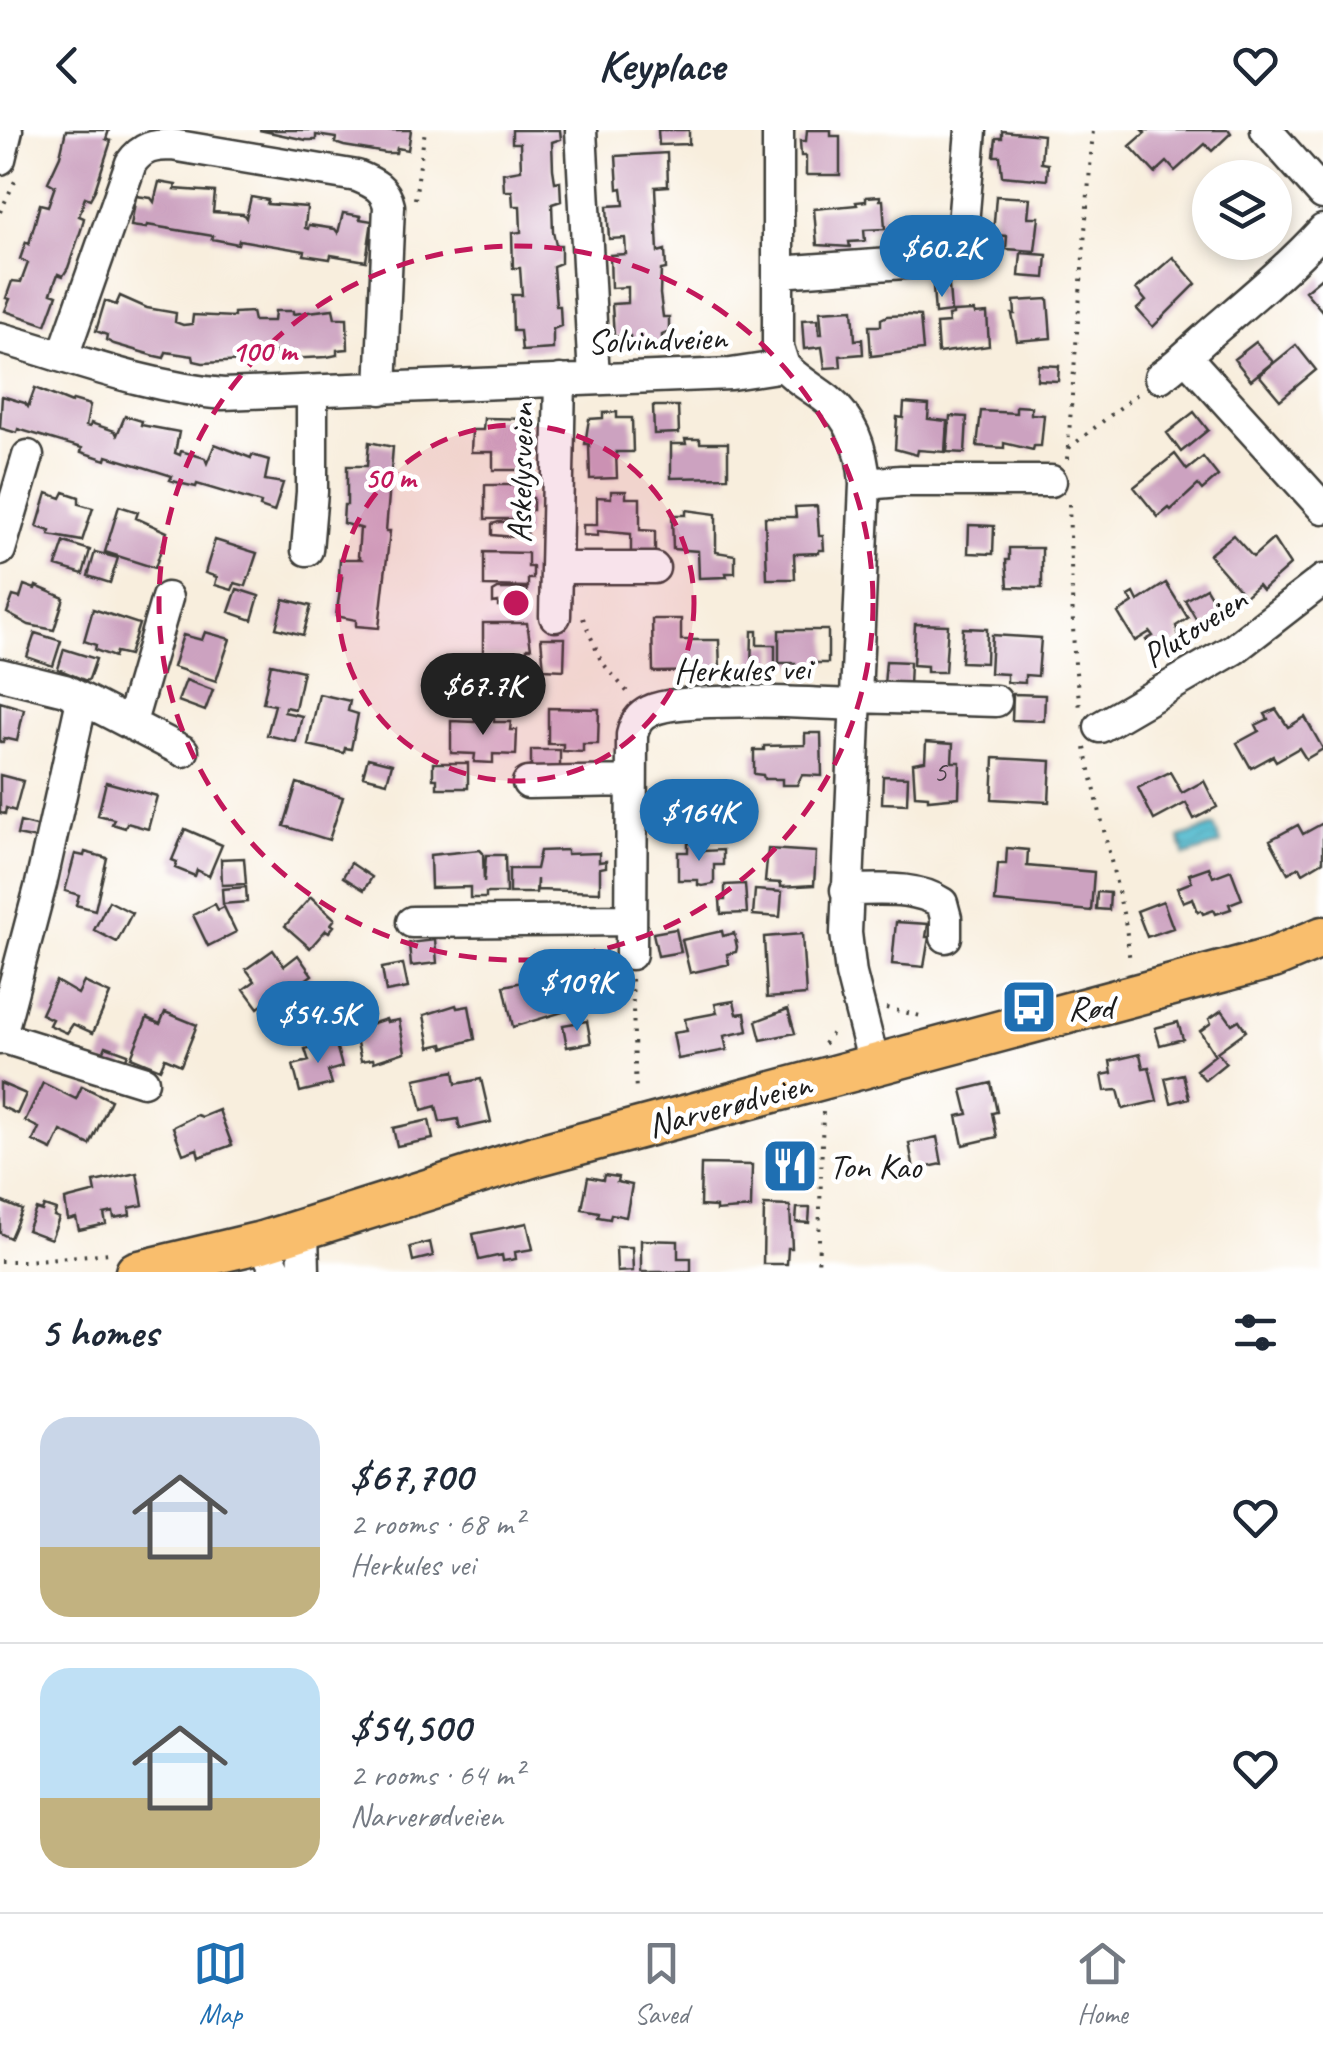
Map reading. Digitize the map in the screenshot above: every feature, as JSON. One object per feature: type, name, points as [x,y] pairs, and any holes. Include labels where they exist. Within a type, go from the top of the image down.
[{"type":"main road","name":"Narverødveien","points":[[127,1262],[269,1257],[303,1230],[535,1156],[635,1116],[874,1064],[1274,958],[1323,937]]},
{"type":"street","points":[[0,159],[8,130]]},
{"type":"street","points":[[582,130],[594,379]]},
{"type":"street","points":[[778,130],[778,347],[784,366],[796,380],[832,403],[848,423],[860,449],[865,484],[846,890],[851,974],[874,1064]]},
{"type":"street","points":[[780,272],[918,262],[945,251],[963,224],[971,130]]},
{"type":"street","points":[[1266,130],[1323,194]]},
{"type":"street","points":[[62,356],[131,163],[144,149],[172,144],[357,176],[376,184],[386,194],[389,206],[381,389]]},
{"type":"street","points":[[1160,376],[1188,358],[1296,260],[1323,230]]},
{"type":"street","name":"Solvindveien","points":[[0,338],[136,380],[223,394],[732,374],[784,366]]},
{"type":"street","points":[[1188,358],[1323,508]]},
{"type":"street","name":"Askelysveien","points":[[554,616],[563,568],[560,380]]},
{"type":"street","points":[[306,550],[312,492],[312,393]]},
{"type":"street","points":[[0,550],[28,456]]},
{"type":"street","points":[[865,484],[952,480],[1062,483]]},
{"type":"street","name":"Askelysveien","points":[[563,568],[654,568]]},
{"type":"street","name":"Plutoveien","points":[[1089,730],[1234,649],[1323,580]]},
{"type":"street","points":[[130,722],[167,598]]},
{"type":"street","points":[[0,674],[50,684],[183,750]]},
{"type":"street","points":[[82,700],[41,884],[0,1038],[143,1082]]},
{"type":"street","points":[[854,701],[996,702]]},
{"type":"street","name":"Herkules vei","points":[[631,954],[632,735],[637,720],[655,708],[688,704],[854,701]]},
{"type":"street","points":[[528,782],[631,781]]},
{"type":"street","points":[[846,890],[907,891],[930,896],[942,903],[946,937]]},
{"type":"street","points":[[412,922],[631,920]]},
{"type":"street","points":[[303,1230],[304,1272]]},
{"type":"path","points":[[389,206],[416,199],[425,130]]},
{"type":"path","points":[[1093,130],[1062,483],[1073,636],[1126,926],[1130,967],[1119,967]]},
{"type":"path","points":[[1067,450],[1160,376]]},
{"type":"path","points":[[563,568],[601,662],[646,713]]},
{"type":"path","points":[[631,954],[635,1116]]},
{"type":"path","points":[[874,1009],[893,1007],[926,1017]]},
{"type":"path","points":[[823,1046],[843,1019]]},
{"type":"path","points":[[818,1272],[823,1103]]},
{"type":"path","points":[[0,1261],[127,1262]]},
{"type":"water","points":[[1214,826],[1221,844],[1185,856],[1179,838]]},
{"type":"building","points":[[66,130],[109,130],[106,139],[111,141],[95,190],[90,199],[85,197],[79,216],[84,218],[82,227],[68,268],[63,276],[58,274],[51,293],[57,295],[46,325],[5,311],[10,299],[6,298],[12,281],[21,282],[28,263],[20,259],[26,242],[29,244],[40,204],[48,206],[55,186],[48,182]]},
{"type":"building","points":[[259,130],[411,130],[408,150],[397,148],[396,153],[386,153],[344,146],[335,143],[336,138],[316,135],[316,140],[306,140]]},
{"type":"building","points":[[512,130],[560,130],[561,139],[552,142],[553,169],[555,182],[560,181],[561,201],[552,204],[556,245],[561,245],[561,263],[553,266],[561,326],[553,329],[553,349],[522,351],[520,331],[513,331],[512,295],[522,295],[520,268],[513,268],[512,233],[521,232],[520,206],[513,206],[512,191],[504,191],[503,173],[521,170],[520,143],[512,143]]},
{"type":"building","points":[[658,130],[689,130],[689,144],[659,145]]},
{"type":"building","points":[[807,130],[831,130],[831,136],[840,136],[840,175],[806,175],[806,156],[801,156],[800,141],[806,141]]},
{"type":"building","points":[[1142,130],[1231,133],[1212,151],[1205,144],[1175,171],[1167,162],[1155,173],[1130,146],[1145,133]]},
{"type":"building","points":[[1002,131],[1043,135],[1041,163],[1048,164],[1047,180],[1002,176],[1000,156],[994,156],[996,138],[1002,138]]},
{"type":"building","points":[[667,153],[668,186],[655,187],[658,252],[665,250],[666,269],[661,270],[660,294],[663,317],[669,317],[669,332],[662,335],[662,345],[631,347],[630,336],[614,337],[612,304],[628,303],[628,287],[611,288],[610,255],[626,254],[625,238],[609,239],[607,206],[624,205],[622,188],[618,189],[616,156]]},
{"type":"building","points":[[159,182],[176,185],[175,189],[215,192],[213,212],[243,214],[246,218],[251,197],[268,200],[267,204],[307,207],[308,229],[309,225],[335,229],[338,233],[343,213],[361,216],[360,219],[372,221],[366,261],[304,255],[305,251],[239,240],[238,244],[147,225],[131,226],[136,196],[154,202]]},
{"type":"building","points":[[880,196],[885,229],[864,230],[865,241],[849,242],[850,247],[817,245],[814,209],[857,205],[866,197]]},
{"type":"building","points":[[996,196],[1030,198],[1028,217],[1039,217],[1035,251],[1006,249],[1007,236],[993,235]]},
{"type":"building","points":[[1021,253],[1047,255],[1045,278],[1019,276]]},
{"type":"building","points":[[1173,257],[1196,284],[1153,327],[1137,309],[1146,301],[1136,289]]},
{"type":"building","points":[[1323,276],[1323,312],[1305,291]]},
{"type":"building","points":[[949,286],[951,312],[935,314],[933,287]]},
{"type":"building","points":[[120,296],[147,308],[176,313],[175,322],[183,325],[192,324],[193,315],[234,317],[234,313],[252,312],[254,321],[274,321],[275,311],[293,314],[333,309],[335,318],[347,318],[348,349],[327,357],[285,359],[276,358],[275,352],[255,353],[255,358],[246,361],[203,363],[194,361],[193,356],[166,352],[164,358],[155,356],[114,344],[106,340],[107,335],[96,331],[105,301],[116,305]]},
{"type":"building","points":[[1048,299],[1051,338],[1017,341],[1014,301]]},
{"type":"building","points":[[853,309],[855,340],[862,339],[863,354],[840,356],[841,367],[825,368],[822,347],[804,349],[802,320],[818,319],[822,334],[820,311]]},
{"type":"building","points":[[953,312],[987,313],[989,346],[938,353],[936,324],[949,323],[948,316]]},
{"type":"building","points":[[887,316],[920,316],[923,350],[871,356],[869,326],[881,326],[881,319]]},
{"type":"building","points":[[1256,342],[1273,362],[1251,380],[1234,359]]},
{"type":"building","points":[[1296,345],[1316,370],[1280,400],[1259,375]]},
{"type":"building","points":[[1038,365],[1059,366],[1058,381],[1037,380]]},
{"type":"building","points":[[35,388],[72,403],[73,400],[90,405],[86,426],[91,423],[117,435],[125,416],[142,421],[141,425],[179,432],[175,453],[180,455],[181,451],[205,458],[207,463],[215,444],[251,458],[252,455],[269,460],[265,480],[283,483],[274,512],[260,507],[261,503],[197,484],[183,484],[170,480],[172,476],[81,452],[82,448],[18,429],[17,433],[0,428],[2,396],[28,407]]},
{"type":"building","points":[[904,403],[929,405],[928,419],[947,421],[945,452],[918,450],[917,455],[895,449],[897,417],[903,418]]},
{"type":"building","points":[[653,406],[678,406],[679,433],[654,434]]},
{"type":"building","points":[[1016,406],[1031,407],[1031,414],[1044,415],[1041,446],[1034,446],[1033,450],[1004,443],[1004,448],[977,446],[981,411],[1016,413]]},
{"type":"building","points":[[617,412],[617,418],[632,418],[633,452],[616,452],[617,478],[590,479],[589,444],[585,444],[589,419]]},
{"type":"building","points":[[1194,412],[1208,430],[1181,452],[1167,433]]},
{"type":"building","points":[[950,416],[967,417],[965,453],[947,452]]},
{"type":"building","points":[[484,418],[527,419],[527,429],[532,429],[532,445],[526,445],[526,470],[493,470],[493,452],[471,452],[472,430],[483,430]]},
{"type":"building","points":[[685,439],[728,443],[728,477],[671,478],[671,444],[686,444]]},
{"type":"building","points":[[369,442],[393,447],[386,531],[390,531],[379,628],[356,626],[356,620],[336,616],[342,577],[340,559],[361,559],[360,528],[343,523],[347,466],[367,466]]},
{"type":"building","points":[[1175,454],[1187,470],[1203,457],[1218,476],[1202,490],[1198,485],[1158,517],[1134,487]]},
{"type":"building","points":[[485,485],[529,485],[528,498],[533,498],[533,510],[529,510],[529,519],[485,519]]},
{"type":"building","points":[[611,491],[626,491],[626,498],[640,498],[640,530],[655,531],[655,556],[631,556],[631,534],[598,531],[598,536],[583,535],[583,525],[597,525],[597,497],[611,498]]},
{"type":"building","points":[[64,492],[79,497],[79,504],[93,508],[82,541],[49,535],[50,531],[37,527],[47,493],[61,498]]},
{"type":"building","points":[[119,506],[138,512],[136,518],[167,532],[155,568],[105,552]]},
{"type":"building","points":[[817,506],[824,550],[794,554],[795,579],[767,579],[765,517],[796,517],[795,507]]},
{"type":"building","points":[[686,510],[716,514],[716,552],[735,555],[735,573],[699,578],[698,551],[673,549],[672,515],[686,515]]},
{"type":"building","points":[[528,522],[527,538],[492,535],[492,524]]},
{"type":"building","points":[[969,525],[994,526],[993,554],[968,553]]},
{"type":"building","points":[[1233,535],[1253,557],[1273,539],[1290,565],[1262,590],[1258,585],[1245,596],[1209,555]]},
{"type":"building","points":[[215,540],[257,553],[246,586],[235,583],[232,590],[215,585],[217,577],[205,573]]},
{"type":"building","points":[[64,542],[90,550],[83,574],[56,566]]},
{"type":"building","points":[[1009,548],[1042,548],[1042,588],[1008,587]]},
{"type":"building","points":[[95,552],[118,558],[110,583],[88,576]]},
{"type":"building","points":[[484,552],[528,553],[533,579],[528,579],[528,587],[484,586]]},
{"type":"building","points":[[1166,583],[1188,618],[1176,626],[1180,640],[1156,655],[1146,640],[1153,636],[1150,632],[1135,641],[1118,613],[1133,603],[1129,596],[1134,593],[1138,601]]},
{"type":"building","points":[[24,585],[64,598],[54,630],[29,625],[7,613],[13,596],[20,598]]},
{"type":"building","points":[[1206,588],[1223,616],[1202,629],[1185,600]]},
{"type":"building","points":[[237,589],[259,596],[252,620],[229,612]]},
{"type":"building","points":[[527,589],[527,606],[498,606],[498,602],[493,603],[493,592]]},
{"type":"building","points":[[284,599],[311,606],[303,635],[276,628]]},
{"type":"building","points":[[93,609],[139,624],[129,655],[116,652],[114,657],[84,641]]},
{"type":"building","points":[[652,619],[681,619],[681,640],[719,640],[720,671],[653,672]]},
{"type":"building","points":[[483,623],[527,623],[531,648],[527,648],[526,656],[483,656]]},
{"type":"building","points":[[915,624],[948,625],[945,672],[927,672],[927,666],[913,665]]},
{"type":"building","points":[[963,628],[987,629],[986,663],[961,662]]},
{"type":"building","points":[[779,630],[828,630],[828,663],[813,663],[813,670],[794,670],[795,663],[779,663]]},
{"type":"building","points":[[752,631],[757,631],[757,645],[775,645],[775,672],[751,673]]},
{"type":"building","points":[[205,632],[230,639],[216,681],[173,667],[183,635],[202,640]]},
{"type":"building","points":[[35,633],[61,641],[53,666],[27,657]]},
{"type":"building","points":[[992,635],[1041,638],[1038,676],[1025,675],[1025,683],[1007,682],[1007,674],[990,673]]},
{"type":"building","points":[[541,638],[565,638],[564,670],[544,669]]},
{"type":"building","points":[[64,649],[96,659],[89,679],[58,669]]},
{"type":"building","points":[[886,661],[910,662],[909,687],[884,685]]},
{"type":"building","points":[[271,664],[303,671],[295,709],[285,707],[284,712],[302,716],[296,742],[267,735],[275,705],[263,703]]},
{"type":"building","points":[[186,680],[213,690],[205,711],[178,701]]},
{"type":"building","points":[[319,694],[350,701],[348,711],[358,714],[351,749],[345,748],[344,753],[308,745]]},
{"type":"building","points":[[1013,694],[1045,695],[1044,721],[1012,720]]},
{"type":"building","points":[[0,702],[24,709],[17,741],[4,738],[0,742]]},
{"type":"building","points":[[548,708],[599,709],[598,744],[583,744],[583,752],[563,751],[563,744],[548,744]]},
{"type":"building","points":[[1276,709],[1288,727],[1305,717],[1323,749],[1306,759],[1299,748],[1276,761],[1273,756],[1251,768],[1237,743],[1259,731],[1256,725]]},
{"type":"building","points":[[475,714],[494,715],[494,722],[511,722],[510,730],[517,730],[516,755],[493,754],[493,763],[474,762],[475,754],[451,753],[451,721],[475,722]]},
{"type":"building","points":[[805,733],[821,733],[822,776],[802,775],[797,785],[782,785],[782,779],[764,779],[763,775],[754,774],[754,750],[764,750],[764,746],[805,745]]},
{"type":"building","points":[[926,742],[953,744],[952,762],[960,762],[959,797],[928,800],[928,796],[915,795],[913,763],[925,761]]},
{"type":"building","points":[[531,750],[560,750],[560,776],[531,775]]},
{"type":"building","points":[[368,758],[392,764],[387,782],[363,776]]},
{"type":"building","points":[[994,758],[1051,761],[1049,802],[992,799]]},
{"type":"building","points":[[433,763],[468,763],[468,788],[437,788]]},
{"type":"building","points":[[1170,772],[1182,793],[1204,781],[1217,807],[1194,819],[1186,803],[1154,820],[1138,788]]},
{"type":"building","points":[[0,775],[23,781],[15,811],[6,808],[5,814],[0,813]]},
{"type":"building","points":[[883,776],[908,777],[907,804],[882,803]]},
{"type":"building","points":[[106,782],[157,796],[148,829],[127,823],[125,828],[112,824],[114,819],[98,815]]},
{"type":"building","points":[[297,783],[343,797],[329,840],[284,826]]},
{"type":"building","points":[[20,822],[40,827],[37,839],[17,835]]},
{"type":"building","points":[[1323,823],[1323,861],[1303,873],[1300,867],[1288,873],[1270,840],[1298,825],[1303,834]]},
{"type":"building","points":[[185,829],[222,845],[209,876],[197,870],[195,876],[175,868],[177,862],[172,860]]},
{"type":"building","points":[[688,843],[703,843],[703,851],[723,850],[723,865],[714,865],[714,884],[702,886],[698,880],[678,880],[678,852],[688,852]]},
{"type":"building","points":[[1007,848],[1028,850],[1027,866],[1094,872],[1091,911],[995,902],[998,864],[1006,864]]},
{"type":"building","points":[[768,849],[816,852],[814,885],[781,887],[781,883],[765,882]]},
{"type":"building","points":[[480,850],[484,882],[486,855],[505,855],[506,893],[470,898],[470,887],[431,888],[430,855]]},
{"type":"building","points":[[567,850],[567,854],[599,853],[599,862],[606,861],[606,867],[600,868],[600,892],[537,890],[537,879],[536,893],[509,893],[509,869],[536,869],[540,851]]},
{"type":"building","points":[[85,852],[107,858],[95,910],[76,905],[79,895],[65,891],[75,854],[84,856]]},
{"type":"building","points":[[244,858],[246,884],[222,885],[221,859]]},
{"type":"building","points":[[351,863],[372,877],[364,890],[343,877]]},
{"type":"building","points":[[1209,867],[1213,877],[1231,870],[1242,899],[1229,904],[1231,909],[1216,914],[1214,910],[1198,912],[1193,898],[1183,902],[1177,888],[1192,882],[1189,874]]},
{"type":"building","points":[[745,884],[747,913],[721,914],[725,885]]},
{"type":"building","points":[[246,887],[247,902],[223,904],[222,889]]},
{"type":"building","points":[[755,890],[782,892],[780,917],[753,915]]},
{"type":"building","points":[[1097,892],[1110,893],[1109,910],[1096,909]]},
{"type":"building","points":[[311,897],[335,919],[329,932],[326,930],[310,948],[285,926]]},
{"type":"building","points":[[109,901],[132,913],[117,942],[94,930]]},
{"type":"building","points":[[1163,901],[1173,928],[1147,937],[1137,911]]},
{"type":"building","points":[[215,904],[218,910],[224,907],[236,932],[208,946],[193,915]]},
{"type":"building","points":[[896,922],[928,924],[924,967],[892,964]]},
{"type":"building","points":[[676,929],[681,952],[658,956],[653,933]]},
{"type":"building","points":[[722,931],[723,936],[734,933],[737,947],[736,952],[727,954],[729,964],[690,973],[682,940]]},
{"type":"building","points":[[802,934],[806,995],[767,998],[764,937]]},
{"type":"building","points":[[435,940],[437,963],[411,966],[409,943]]},
{"type":"building","points":[[273,950],[284,966],[298,955],[312,975],[272,1004],[269,1000],[258,1008],[244,989],[255,981],[246,969]]},
{"type":"building","points":[[403,964],[408,988],[386,992],[382,968]]},
{"type":"building","points":[[532,980],[534,989],[557,984],[563,1012],[513,1027],[504,986]]},
{"type":"building","points":[[56,981],[78,994],[84,982],[110,994],[93,1033],[73,1024],[67,1033],[49,1025],[52,1019],[41,1014]]},
{"type":"building","points":[[325,993],[336,1027],[316,1033],[305,999]]},
{"type":"building","points":[[734,1001],[737,1014],[745,1013],[748,1031],[724,1036],[727,1050],[678,1059],[673,1033],[687,1031],[685,1019],[717,1013],[715,1004]]},
{"type":"building","points":[[456,1005],[469,1006],[475,1039],[444,1048],[443,1044],[430,1047],[424,1015]]},
{"type":"building","points":[[788,1009],[795,1033],[761,1040],[756,1021]]},
{"type":"building","points":[[1222,1010],[1232,1024],[1239,1020],[1246,1031],[1217,1052],[1226,1063],[1205,1080],[1196,1070],[1215,1055],[1200,1031]]},
{"type":"building","points":[[165,1012],[197,1025],[181,1065],[165,1058],[160,1069],[131,1057],[147,1018],[160,1024]]},
{"type":"building","points":[[386,1019],[399,1020],[405,1052],[374,1062],[361,1061],[354,1029]]},
{"type":"building","points":[[587,1021],[591,1043],[567,1047],[563,1025]]},
{"type":"building","points":[[1178,1022],[1183,1039],[1160,1045],[1155,1028]]},
{"type":"building","points":[[335,1041],[342,1067],[328,1071],[332,1084],[300,1092],[293,1065],[309,1061],[305,1049]]},
{"type":"building","points":[[106,1046],[128,1054],[121,1070],[100,1061]]},
{"type":"building","points":[[1140,1054],[1143,1068],[1149,1067],[1157,1101],[1123,1109],[1118,1090],[1105,1091],[1102,1075],[1112,1073],[1110,1061]]},
{"type":"building","points":[[454,1071],[456,1084],[481,1079],[491,1122],[460,1129],[458,1119],[440,1122],[436,1106],[422,1110],[415,1079]]},
{"type":"building","points":[[1183,1074],[1189,1098],[1171,1103],[1165,1078]]},
{"type":"building","points":[[0,1083],[26,1094],[17,1114],[0,1106]]},
{"type":"building","points":[[43,1083],[76,1099],[82,1086],[111,1100],[90,1145],[61,1131],[52,1150],[33,1141],[39,1128],[25,1121]]},
{"type":"building","points":[[991,1083],[997,1137],[963,1145],[957,1116],[968,1114],[962,1090]]},
{"type":"building","points":[[219,1110],[232,1145],[199,1157],[197,1149],[183,1154],[173,1127]]},
{"type":"building","points":[[429,1120],[433,1139],[397,1146],[393,1128]]},
{"type":"building","points":[[937,1137],[942,1164],[914,1170],[909,1143]]},
{"type":"building","points":[[782,1156],[808,1156],[807,1188],[782,1187]]},
{"type":"building","points":[[701,1164],[752,1165],[751,1208],[716,1211],[716,1207],[700,1206]]},
{"type":"building","points":[[137,1173],[143,1205],[129,1208],[130,1215],[114,1218],[113,1212],[104,1214],[106,1224],[79,1230],[76,1218],[68,1220],[65,1200],[96,1192],[94,1182]]},
{"type":"building","points":[[604,1175],[632,1185],[626,1217],[598,1217],[599,1212],[582,1209],[588,1177],[603,1180]]},
{"type":"building","points":[[0,1201],[22,1210],[10,1238],[0,1233]]},
{"type":"building","points":[[764,1205],[790,1206],[792,1248],[788,1248],[787,1264],[763,1264]]},
{"type":"building","points":[[44,1206],[56,1210],[54,1216],[59,1218],[51,1239],[27,1230],[36,1209],[42,1211]]},
{"type":"building","points":[[797,1208],[810,1208],[809,1223],[796,1222]]},
{"type":"building","points":[[527,1223],[533,1249],[515,1252],[516,1259],[503,1261],[502,1255],[479,1260],[473,1234]]},
{"type":"building","points":[[641,1240],[678,1241],[678,1258],[691,1258],[691,1272],[641,1272]]},
{"type":"building","points":[[430,1242],[433,1256],[413,1261],[410,1247]]},
{"type":"building","points":[[616,1247],[632,1247],[633,1271],[617,1272]]},
{"type":"place","name":"Rød","points":[[1029,1007]]},
{"type":"place","name":"Ton Kao","points":[[790,1166]]}]
